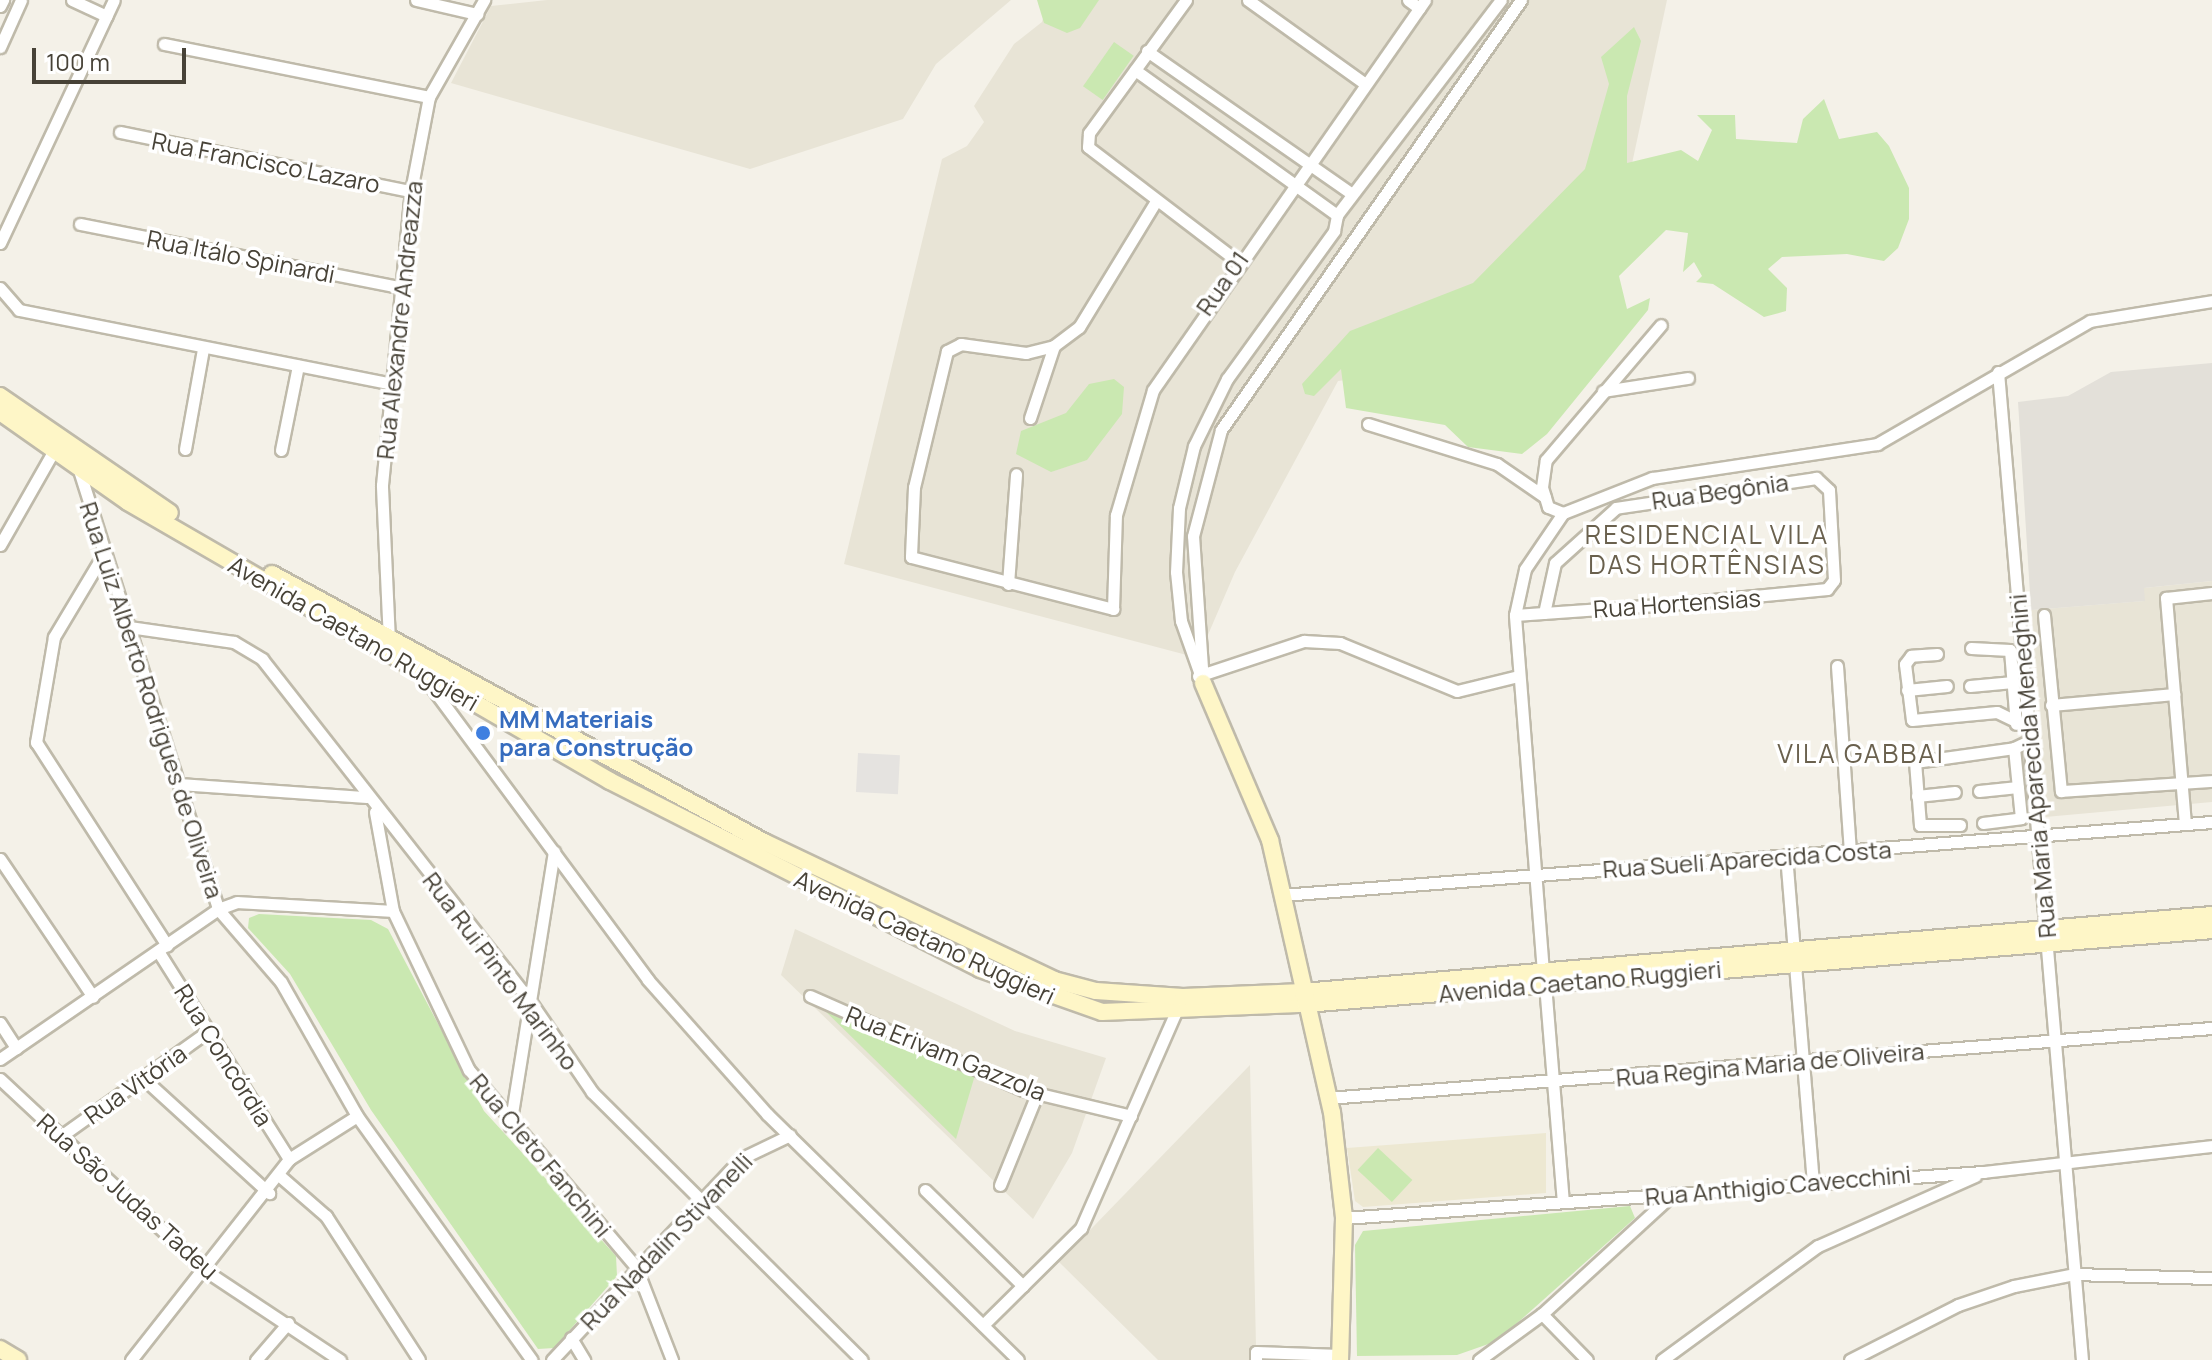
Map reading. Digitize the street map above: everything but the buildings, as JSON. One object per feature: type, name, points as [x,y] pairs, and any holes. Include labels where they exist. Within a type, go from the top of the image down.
[{"type":"main road","name":"Avenida Caetano Ruggieri","points":[[0,396],[149,501],[389,648],[420,672],[610,781],[980,969],[1102,1012],[2046,936],[2212,915]]},
{"type":"main road","name":"Avenida Caetano Ruggieri","points":[[0,412],[79,470],[389,648],[455,673],[764,842],[1054,980],[1179,1005]]},
{"type":"main road","points":[[1202,677],[1267,832],[1328,1098],[1344,1218],[1340,1357]]},
{"type":"main road","name":"Avenida Caetano Ruggieri","points":[[2046,936],[2212,930]]},
{"type":"main road","points":[[0,1349],[18,1360]]},
{"type":"street","points":[[0,6],[3,0]]},
{"type":"street","points":[[0,47],[21,0]]},
{"type":"street","points":[[72,0],[106,16]]},
{"type":"street","points":[[0,243],[114,0]]},
{"type":"street","points":[[416,0],[477,14]]},
{"type":"street","name":"Rua Alexandre Andreazza","points":[[389,648],[381,535],[411,191],[429,97],[484,0]]},
{"type":"street","points":[[1186,0],[1089,133],[1088,147],[1237,261]]},
{"type":"street","points":[[1248,0],[1364,83]]},
{"type":"street","points":[[1408,0],[1422,4]]},
{"type":"street","points":[[1202,677],[1176,572],[1179,508],[1194,446],[1227,379],[1334,231],[1337,215],[1501,0]]},
{"type":"street","points":[[1202,677],[1193,536],[1203,478],[1248,380],[1349,244],[1369,226],[1381,197],[1521,0]]},
{"type":"street","name":"Rua 01","points":[[1008,584],[1096,608],[1115,605],[1116,515],[1128,457],[1153,390],[1237,261],[1422,4]]},
{"type":"street","points":[[164,44],[429,97]]},
{"type":"street","points":[[1147,51],[1305,167],[1357,191],[1381,197]]},
{"type":"street","points":[[1135,70],[1337,215]]},
{"type":"street","name":"Rua Francisco Lazaro","points":[[120,132],[411,191]]},
{"type":"street","points":[[1016,474],[1008,584],[910,556],[919,459],[947,351],[961,344],[1026,353],[1054,346],[1079,327],[1156,201]]},
{"type":"street","name":"Rua Itálo Spinardi","points":[[80,224],[403,288]]},
{"type":"street","points":[[1334,231],[1349,244]]},
{"type":"street","points":[[0,288],[19,310],[203,349],[392,384]]},
{"type":"street","points":[[1563,1201],[1515,615],[1525,569],[1563,513],[1652,478],[1877,444],[2090,321],[2212,301]]},
{"type":"street","points":[[1545,497],[1546,460],[1661,325]]},
{"type":"street","points":[[1030,418],[1054,346]]},
{"type":"street","points":[[185,449],[203,349]]},
{"type":"street","points":[[281,450],[298,366]]},
{"type":"street","name":"Rua Maria Aparecida Meneghini","points":[[1998,372],[2022,726],[2029,741],[2082,1360]]},
{"type":"street","points":[[1602,391],[1688,378]]},
{"type":"street","points":[[1368,424],[1497,464],[1563,513]]},
{"type":"street","points":[[0,545],[53,452]]},
{"type":"street","name":"Rua Luiz Alberto Rodrigues de Oliveira","points":[[79,470],[103,555],[129,627],[218,909],[281,982],[357,1116],[532,1360]]},
{"type":"street","name":"Rua Hortensias","points":[[1515,615],[1821,592],[1834,580],[1831,498],[1816,478]]},
{"type":"street","name":"Rua Begônia","points":[[1544,613],[1555,563],[1616,508],[1816,478]]},
{"type":"street","name":"Rua Concórdia","points":[[103,555],[54,637],[36,742],[162,948],[208,1031],[289,1159]]},
{"type":"street","points":[[2185,824],[2166,598],[2212,593]]},
{"type":"street","points":[[2044,615],[2062,791],[2212,781]]},
{"type":"street","name":"Rua Rui Pinto Marinho","points":[[129,627],[234,642],[262,659],[375,809],[530,1001],[592,1092],[862,1360]]},
{"type":"street","points":[[1202,677],[1304,641],[1340,643],[1457,691],[1518,676]]},
{"type":"street","points":[[1971,648],[2007,647],[2022,726]]},
{"type":"street","points":[[1937,654],[1907,660],[1907,690],[1912,720],[1997,712],[2022,726]]},
{"type":"street","points":[[1837,666],[1850,850]]},
{"type":"street","points":[[420,672],[460,718],[648,980],[790,1135],[1018,1360]]},
{"type":"street","points":[[455,673],[453,691],[460,718]]},
{"type":"street","points":[[1970,686],[2013,682]]},
{"type":"street","points":[[1907,690],[1947,686]]},
{"type":"street","points":[[2051,705],[2175,694]]},
{"type":"street","points":[[1960,825],[1920,825],[1918,758],[2014,748],[2029,741]]},
{"type":"street","points":[[1983,823],[2019,820],[2014,748]]},
{"type":"street","points":[[179,784],[367,797]]},
{"type":"street","points":[[1979,791],[2018,787]]},
{"type":"street","points":[[1917,796],[1955,792]]},
{"type":"street","name":"Rua Cleto Fanchini","points":[[375,809],[393,911],[469,1070],[510,1126],[636,1267],[672,1360]]},
{"type":"street","name":"Rua Sueli Aparecida Costa","points":[[1282,895],[2212,822]]},
{"type":"street","points":[[510,1126],[554,851]]},
{"type":"street","points":[[1786,855],[1813,1180]]},
{"type":"street","points":[[0,859],[93,997]]},
{"type":"street","points":[[0,1059],[218,909],[237,902],[393,911]]},
{"type":"street","name":"Rua Erivam Gazzola","points":[[810,996],[1037,1094],[1131,1116]]},
{"type":"street","points":[[983,1325],[1081,1228],[1179,1005]]},
{"type":"street","points":[[0,1023],[16,1048]]},
{"type":"street","name":"Rua Regina Maria de Oliveira","points":[[1328,1098],[1553,1083],[2212,1028]]},
{"type":"street","name":"Rua Vitória","points":[[61,1136],[208,1031]]},
{"type":"street","points":[[143,1078],[269,1193]]},
{"type":"street","name":"Rua São Judas Tadeu","points":[[0,1079],[206,1271],[340,1360]]},
{"type":"street","points":[[1000,1185],[1037,1094]]},
{"type":"street","points":[[131,1360],[269,1193],[289,1159],[357,1116]]},
{"type":"street","name":"Rua Nadalin Stivanelli","points":[[552,1360],[636,1267],[748,1153],[790,1135]]},
{"type":"street","name":"Rua Anthigio Cavecchini","points":[[1344,1218],[1673,1194],[1813,1180],[1983,1172],[2065,1160],[2212,1146]]},
{"type":"street","points":[[1662,1360],[1818,1246],[1983,1172]]},
{"type":"street","points":[[281,1177],[326,1216],[419,1360]]},
{"type":"street","points":[[925,1190],[1023,1286]]},
{"type":"street","points":[[1479,1360],[1542,1314],[1673,1194]]},
{"type":"street","points":[[1850,1360],[1958,1305],[2074,1274],[2212,1278]]},
{"type":"street","points":[[1542,1314],[1587,1360]]},
{"type":"street","points":[[256,1360],[288,1323]]},
{"type":"street","points":[[571,1338],[584,1360]]},
{"type":"street","points":[[1256,1356],[1340,1357]]},
{"type":"shaded area","points":[[547,0],[1011,0],[936,64],[903,119],[750,169],[451,83],[491,6]]},
{"type":"shaded area","points":[[1048,0],[1667,0],[1627,187],[1390,374],[1338,381],[1235,572],[1198,658],[844,564],[942,159],[967,146],[984,122],[974,106],[1014,44],[1042,22]]},
{"type":"shaded area","points":[[2212,363],[2212,581],[2144,588],[2145,601],[2031,610],[2018,402],[2068,396],[2111,372]]},
{"type":"shaded area","points":[[2212,581],[2212,802],[2045,817],[2031,610],[2144,601],[2144,588]]},
{"type":"shaded area","points":[[858,753],[900,755],[898,794],[856,792]]},
{"type":"shaded area","points":[[795,929],[1015,1031],[1106,1058],[1072,1153],[1033,1219],[781,975]]},
{"type":"shaded area","points":[[1250,1065],[1256,1347],[1251,1360],[1158,1360],[1059,1262]]},
{"type":"shaded area","points":[[1546,1133],[1546,1193],[1363,1207],[1355,1201],[1347,1148]]},
{"type":"green space","points":[[1037,0],[1099,0],[1080,28],[1067,33],[1044,23]]},
{"type":"green space","points":[[1634,27],[1641,41],[1627,96],[1627,163],[1681,150],[1698,161],[1712,130],[1697,115],[1735,115],[1736,139],[1797,143],[1803,119],[1824,99],[1839,139],[1877,132],[1889,146],[1909,188],[1909,219],[1898,248],[1884,261],[1847,254],[1782,257],[1768,269],[1787,288],[1786,311],[1764,317],[1713,284],[1696,282],[1702,276],[1694,262],[1683,272],[1688,233],[1666,230],[1619,276],[1627,309],[1650,298],[1648,310],[1547,434],[1522,454],[1468,447],[1445,425],[1346,408],[1341,369],[1314,396],[1305,394],[1302,384],[1350,331],[1473,283],[1585,169],[1609,84],[1601,57]]},
{"type":"green space","points":[[1114,42],[1134,56],[1103,100],[1083,86]]},
{"type":"green space","points":[[1114,379],[1124,387],[1122,414],[1087,460],[1051,472],[1016,454],[1021,431],[1066,413],[1089,384]]},
{"type":"green space","points":[[259,914],[371,920],[388,929],[484,1111],[616,1256],[617,1276],[554,1348],[538,1349],[371,1110],[290,974],[248,928],[249,918]]},
{"type":"green space","points":[[817,1003],[975,1075],[956,1139]]},
{"type":"green space","points":[[1378,1148],[1412,1180],[1392,1202],[1358,1170]]},
{"type":"green space","points":[[1630,1206],[1635,1218],[1497,1341],[1457,1355],[1357,1356],[1355,1245],[1363,1231]]},
{"type":"place","name":"MM Materiais para Construção","points":[[483,733]]},
{"type":"district","name":"RESIDENCIAL VILA DAS HORTÊNSIAS","points":[[1707,550]]},
{"type":"district","name":"VILA GABBAI","points":[[1861,754]]}]
